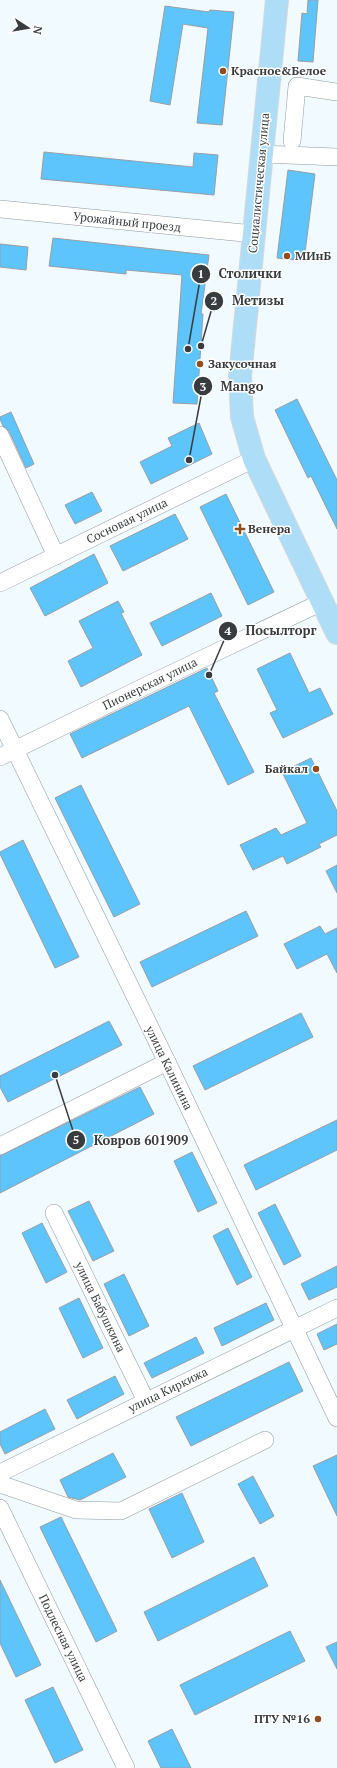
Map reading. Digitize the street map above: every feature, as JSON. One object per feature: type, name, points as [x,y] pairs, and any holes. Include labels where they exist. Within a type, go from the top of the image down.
[{"type":"main road","name":"Социалистическая улица","points":[[276,0],[240,376],[242,417],[254,459],[336,630]]},
{"type":"street","points":[[292,142],[298,86],[337,92]]},
{"type":"street","points":[[262,154],[337,156]]},
{"type":"street","name":"Урожайный проезд","points":[[0,209],[254,234]]},
{"type":"street","points":[[0,435],[56,556]]},
{"type":"street","name":"Сосновая улица","points":[[0,583],[254,459]]},
{"type":"street","name":"Пионерская улица","points":[[0,758],[160,679],[322,602]]},
{"type":"street","name":"улица Калинина","points":[[0,719],[167,1062],[337,1418]]},
{"type":"street","points":[[0,1146],[167,1062]]},
{"type":"street","name":"улица Бабушкина","points":[[54,1213],[146,1401]]},
{"type":"street","name":"улица Киркижа","points":[[0,1473],[293,1328],[337,1308]]},
{"type":"street","points":[[0,1484],[76,1510],[121,1511],[265,1440]]},
{"type":"street","name":"Подлесная улица","points":[[0,1508],[126,1768]]},
{"type":"building","points":[[308,0],[318,0],[313,62],[298,61],[302,13],[307,14]]},
{"type":"building","points":[[165,6],[209,12],[210,10],[234,12],[222,125],[197,123],[208,28],[183,24],[170,105],[150,101]]},
{"type":"building","points":[[44,152],[193,167],[194,153],[218,155],[214,195],[41,179]]},
{"type":"building","points":[[288,170],[315,174],[304,261],[277,258]]},
{"type":"building","points":[[53,238],[209,255],[201,314],[203,314],[197,404],[173,403],[182,275],[126,270],[126,274],[49,266]]},
{"type":"building","points":[[0,244],[28,247],[26,270],[0,267]]},
{"type":"building","points":[[297,399],[337,480],[337,529],[311,476],[308,478],[275,410]]},
{"type":"building","points":[[11,412],[34,464],[26,468],[9,431],[3,426],[0,419],[0,417]]},
{"type":"building","points":[[199,423],[212,454],[151,484],[140,462],[172,446],[168,438]]},
{"type":"building","points":[[92,492],[102,511],[75,524],[65,505]]},
{"type":"building","points":[[226,494],[274,592],[248,605],[200,507]]},
{"type":"building","points":[[175,514],[188,539],[123,571],[110,546]]},
{"type":"building","points":[[94,554],[108,583],[45,616],[30,588]]},
{"type":"building","points":[[211,593],[222,616],[162,646],[150,623]]},
{"type":"building","points":[[118,601],[124,612],[121,613],[142,655],[81,687],[68,661],[93,648],[79,621]]},
{"type":"building","points":[[290,653],[309,693],[320,688],[333,714],[283,738],[270,713],[277,710],[257,669]]},
{"type":"building","points":[[207,668],[218,691],[214,693],[254,772],[228,785],[189,706],[82,758],[70,734]]},
{"type":"building","points":[[311,758],[337,811],[337,835],[319,844],[321,847],[287,864],[283,856],[253,870],[240,845],[276,828],[281,835],[307,823],[282,772]]},
{"type":"building","points":[[81,785],[140,904],[114,917],[55,798]]},
{"type":"building","points":[[23,840],[79,957],[55,968],[0,854],[0,852]]},
{"type":"building","points":[[337,865],[337,893],[326,871]]},
{"type":"building","points":[[246,911],[258,936],[152,987],[140,962]]},
{"type":"building","points":[[320,926],[325,934],[337,928],[337,973],[327,954],[297,969],[284,944]]},
{"type":"building","points":[[301,1013],[313,1037],[205,1090],[193,1066]]},
{"type":"building","points":[[109,1021],[122,1045],[8,1102],[0,1087],[0,1076]]},
{"type":"building","points":[[140,1087],[154,1114],[0,1193],[0,1156]]},
{"type":"building","points":[[337,1120],[337,1150],[256,1190],[244,1165]]},
{"type":"building","points":[[192,1152],[217,1203],[198,1212],[174,1161]]},
{"type":"building","points":[[89,1201],[114,1251],[93,1261],[68,1211]]},
{"type":"building","points":[[275,1204],[301,1256],[284,1265],[258,1213]]},
{"type":"building","points":[[42,1223],[67,1272],[46,1283],[22,1233]]},
{"type":"building","points":[[228,1228],[252,1277],[237,1285],[213,1236]]},
{"type":"building","points":[[337,1266],[337,1287],[309,1300],[301,1284]]},
{"type":"building","points":[[124,1274],[149,1326],[129,1336],[104,1284]]},
{"type":"building","points":[[79,1298],[103,1348],[83,1358],[59,1308]]},
{"type":"building","points":[[266,1303],[274,1320],[222,1346],[214,1328]]},
{"type":"building","points":[[337,1324],[337,1344],[324,1350],[317,1334]]},
{"type":"building","points":[[196,1337],[204,1353],[152,1378],[144,1363]]},
{"type":"building","points":[[289,1362],[303,1391],[191,1446],[176,1417]]},
{"type":"building","points":[[115,1376],[124,1394],[77,1419],[67,1400]]},
{"type":"building","points":[[45,1409],[55,1429],[5,1454],[0,1444],[0,1432]]},
{"type":"building","points":[[113,1453],[126,1477],[80,1500],[68,1497],[60,1480]]},
{"type":"building","points":[[337,1455],[337,1516],[313,1466]]},
{"type":"building","points":[[253,1476],[274,1516],[260,1524],[238,1484]]},
{"type":"building","points":[[182,1493],[204,1542],[172,1558],[149,1509]]},
{"type":"building","points":[[61,1517],[117,1631],[96,1642],[40,1527]]},
{"type":"building","points":[[254,1557],[268,1586],[158,1641],[144,1612]]},
{"type":"building","points":[[0,1580],[41,1665],[16,1677],[0,1643]]},
{"type":"building","points":[[290,1631],[305,1661],[195,1715],[180,1685]]},
{"type":"building","points":[[337,1642],[337,1669],[326,1647]]},
{"type":"building","points":[[53,1687],[83,1750],[55,1763],[25,1700]]},
{"type":"building","points":[[172,1729],[191,1768],[161,1768],[148,1741]]},
{"type":"place","name":"Красное&Белое","points":[[223,71]]},
{"type":"place","name":"МИнБ","points":[[287,256]]},
{"type":"place","name":"Метизы","points":[[201,346]]},
{"type":"place","name":"Столички","points":[[188,349]]},
{"type":"place","name":"Закусочная","points":[[200,364]]},
{"type":"place","name":"Mango","points":[[189,460]]},
{"type":"place","name":"Венера","points":[[240,529]]},
{"type":"place","name":"Посылторг","points":[[209,675]]},
{"type":"place","name":"Байкал","points":[[316,769]]},
{"type":"place","name":"Ковров 601909","points":[[55,1075]]},
{"type":"place","name":"ПТУ №16","points":[[318,1719]]}]
